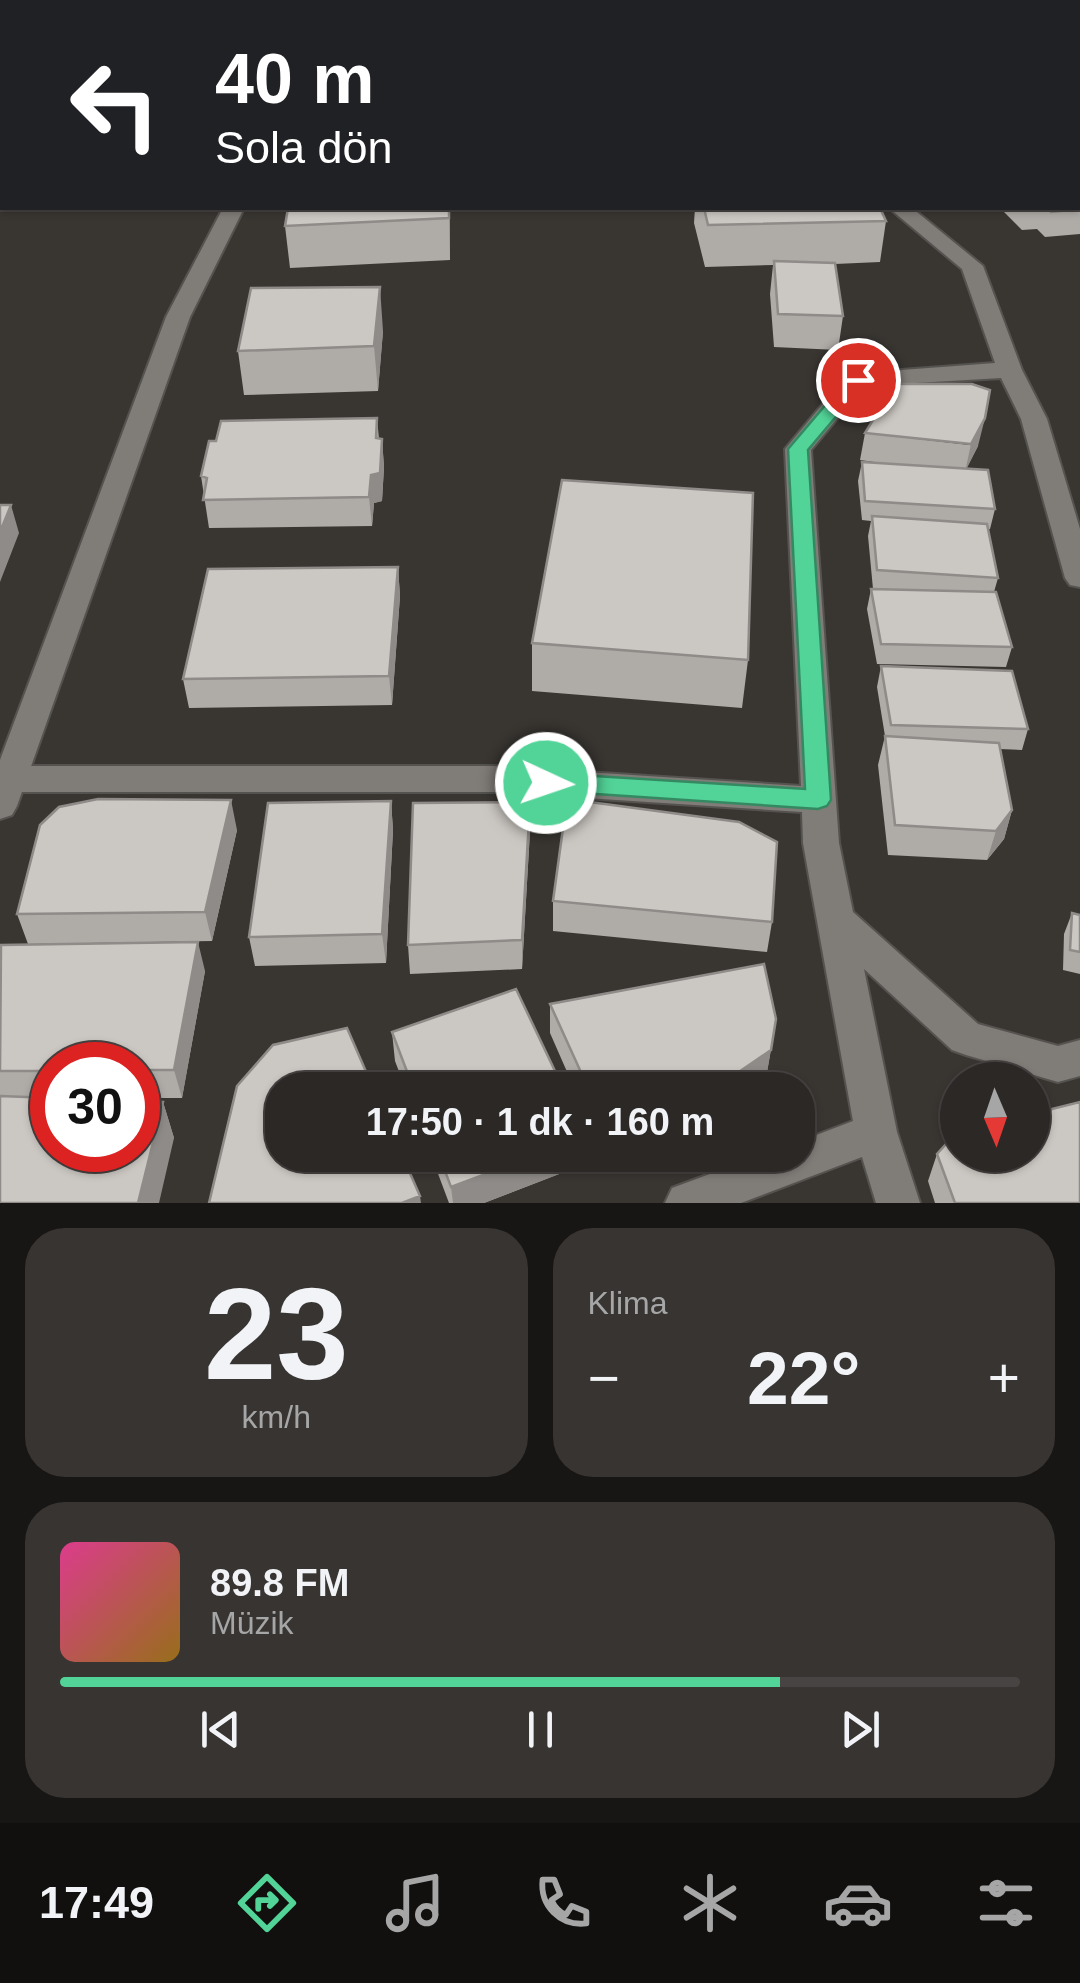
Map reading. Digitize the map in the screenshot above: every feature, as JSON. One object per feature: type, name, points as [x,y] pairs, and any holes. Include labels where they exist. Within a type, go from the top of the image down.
[{"type":"street","points":[[232,210],[178,317],[4,788],[493,780],[818,800]]},
{"type":"street","points":[[902,210],[972,266],[1010,370],[1034,419],[1080,578]]},
{"type":"street","points":[[898,1203],[876,1132],[821,843],[798,449],[858,380],[1010,370]]},
{"type":"street","points":[[834,919],[966,1038],[1058,1064],[1080,1058]]},
{"type":"street","points":[[687,1203],[876,1132]]},
{"type":"building","points":[[288,210],[449,210],[449,218],[285,226]]},
{"type":"building","points":[[704,210],[881,210],[886,221],[708,225]]},
{"type":"building","points":[[774,261],[835,263],[843,316],[778,314]]},
{"type":"building","points":[[380,287],[374,346],[238,351],[251,288]]},
{"type":"building","points":[[895,384],[972,384],[990,390],[985,418],[971,444],[865,433]]},
{"type":"building","points":[[377,418],[376,438],[382,439],[380,473],[371,475],[369,497],[203,500],[207,478],[201,476],[209,441],[216,441],[221,421]]},
{"type":"building","points":[[862,462],[988,470],[995,509],[865,501]]},
{"type":"building","points":[[562,480],[753,493],[748,660],[532,643]]},
{"type":"building","points":[[0,505],[11,505],[0,532]]},
{"type":"building","points":[[872,516],[987,524],[998,578],[877,570]]},
{"type":"building","points":[[398,567],[389,676],[183,679],[208,569]]},
{"type":"building","points":[[871,589],[996,592],[1012,647],[881,644]]},
{"type":"building","points":[[881,666],[1012,671],[1028,729],[891,725]]},
{"type":"building","points":[[885,736],[999,743],[1012,810],[996,831],[895,825]]},
{"type":"building","points":[[98,799],[231,800],[205,912],[17,914],[40,825],[59,807]]},
{"type":"building","points":[[567,799],[739,822],[777,842],[772,922],[553,901]]},
{"type":"building","points":[[391,801],[382,934],[249,937],[268,803]]},
{"type":"building","points":[[530,802],[522,940],[408,945],[413,803]]},
{"type":"building","points":[[1072,913],[1080,915],[1080,952],[1070,950]]},
{"type":"building","points":[[198,942],[174,1070],[160,1070],[160,1042],[30,1042],[30,1071],[0,1071],[1,945]]},
{"type":"building","points":[[764,964],[776,1019],[771,1050],[739,1072],[581,1072],[550,1004]]},
{"type":"building","points":[[516,989],[555,1072],[407,1072],[392,1032]]},
{"type":"building","points":[[347,1028],[366,1072],[265,1072],[265,1172],[409,1172],[420,1196],[402,1203],[209,1203],[237,1086],[273,1045]]},
{"type":"building","points":[[0,1096],[30,1097],[30,1172],[146,1172],[138,1203],[0,1203]]},
{"type":"building","points":[[1080,1102],[1080,1203],[955,1203],[944,1172],[1050,1172],[1050,1110]]},
{"type":"building","points":[[445,1172],[491,1172],[451,1187]]},
{"type":"route","points":[[546,783],[818,800],[798,449],[858,380]]}]
